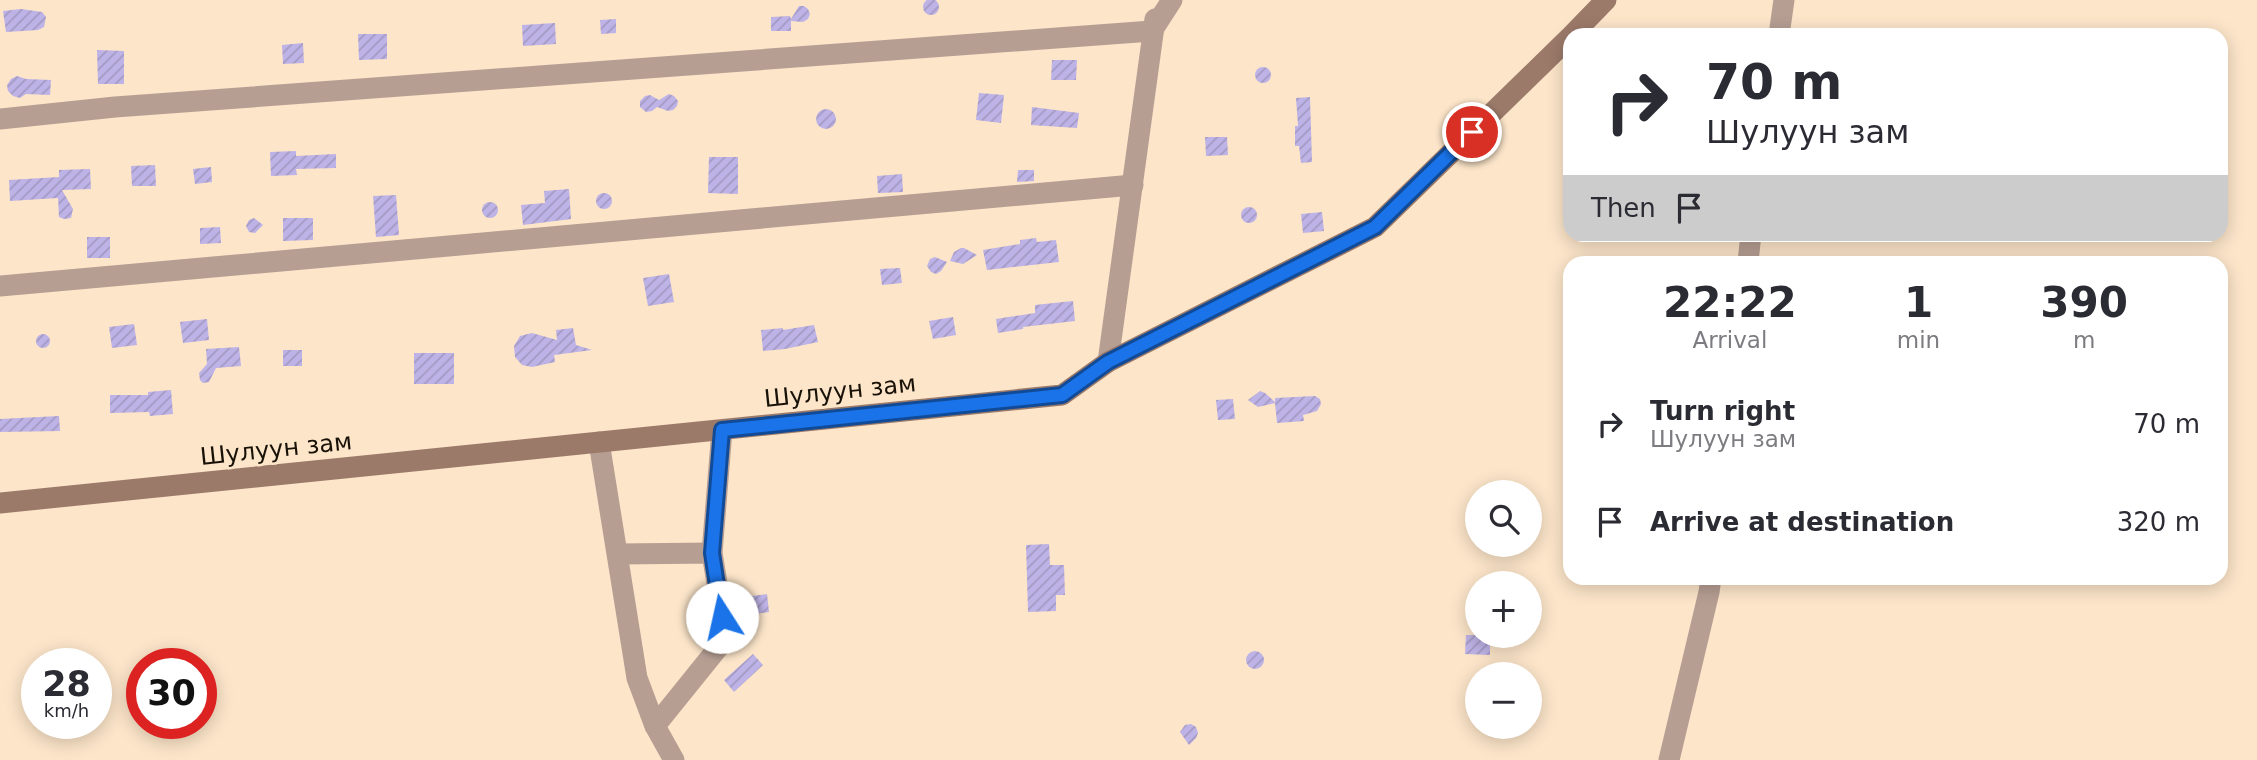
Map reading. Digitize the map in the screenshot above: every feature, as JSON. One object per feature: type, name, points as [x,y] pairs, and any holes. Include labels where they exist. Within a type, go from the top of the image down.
[{"type":"street","points":[[1108,362],[1158,0]]},
{"type":"street","points":[[1152,31],[1172,0]]},
{"type":"street","name":"Шулуун зам","points":[[1579,28],[1606,0]]},
{"type":"street","points":[[1780,28],[1784,0]]},
{"type":"street","points":[[0,119],[142,105],[1152,31]]},
{"type":"street","name":"Шулуун зам","points":[[0,503],[1062,395],[1108,362],[1375,227],[1563,44]]},
{"type":"street","points":[[0,286],[1133,185]]},
{"type":"street","points":[[655,726],[726,638],[712,553],[722,430]]},
{"type":"street","points":[[599,442],[637,678],[655,726],[674,760]]},
{"type":"street","points":[[618,554],[712,553]]},
{"type":"street","points":[[1669,760],[1710,585]]},
{"type":"building","points":[[928,-1],[934,-1],[939,7],[937,13],[928,15],[923,10],[923,4]]},
{"type":"building","points":[[799,6],[808,9],[808,19],[803,22],[791,21],[791,31],[771,31],[771,17],[790,16],[791,19]]},
{"type":"building","points":[[21,9],[42,12],[46,17],[44,27],[38,30],[6,32],[3,11]]},
{"type":"building","points":[[616,19],[616,33],[601,34],[600,20]]},
{"type":"building","points":[[555,23],[556,44],[523,46],[522,25]]},
{"type":"building","points":[[358,34],[387,34],[387,59],[359,60]]},
{"type":"building","points":[[303,43],[304,63],[283,64],[282,45]]},
{"type":"building","points":[[97,50],[124,51],[124,84],[98,84]]},
{"type":"building","points":[[1052,60],[1077,60],[1076,80],[1051,80]]},
{"type":"building","points":[[1260,67],[1266,67],[1271,75],[1269,81],[1260,83],[1255,78],[1255,72]]},
{"type":"building","points":[[17,76],[51,80],[50,95],[26,94],[20,98],[13,96],[7,85]]},
{"type":"building","points":[[979,93],[1004,95],[1001,123],[976,120]]},
{"type":"building","points":[[669,94],[678,101],[673,110],[657,107],[646,112],[640,107],[640,101],[645,96],[650,95],[659,100]]},
{"type":"building","points":[[1310,97],[1312,162],[1301,163],[1299,146],[1295,146],[1295,126],[1298,126],[1296,98]]},
{"type":"building","points":[[1032,107],[1079,113],[1077,128],[1031,125]]},
{"type":"building","points":[[826,109],[833,112],[836,119],[833,126],[826,129],[819,126],[816,119],[819,112]]},
{"type":"building","points":[[1205,137],[1227,137],[1228,155],[1206,156]]},
{"type":"building","points":[[296,151],[296,156],[336,154],[336,168],[296,169],[297,175],[271,176],[270,152]]},
{"type":"building","points":[[709,157],[738,157],[738,194],[708,193]]},
{"type":"building","points":[[155,165],[156,186],[132,186],[131,166]]},
{"type":"building","points":[[211,167],[212,182],[195,184],[193,169]]},
{"type":"building","points":[[90,169],[91,189],[62,190],[73,209],[71,218],[59,217],[58,198],[10,201],[9,180],[59,177],[59,170]]},
{"type":"building","points":[[1018,170],[1034,170],[1034,181],[1017,182]]},
{"type":"building","points":[[902,174],[903,192],[878,193],[877,176]]},
{"type":"building","points":[[569,189],[571,219],[523,225],[521,205],[545,203],[544,191]]},
{"type":"building","points":[[601,193],[607,193],[612,201],[610,207],[601,209],[596,204],[596,198]]},
{"type":"building","points":[[396,195],[399,235],[376,237],[373,196]]},
{"type":"building","points":[[487,202],[493,202],[498,210],[496,216],[487,218],[482,213],[482,207]]},
{"type":"building","points":[[1246,207],[1252,207],[1257,215],[1255,221],[1246,223],[1241,218],[1241,212]]},
{"type":"building","points":[[1322,212],[1324,231],[1303,233],[1301,214]]},
{"type":"building","points":[[254,218],[263,225],[255,233],[249,232],[246,226],[249,220]]},
{"type":"building","points":[[283,218],[313,218],[313,240],[283,241]]},
{"type":"building","points":[[220,227],[221,243],[200,244],[200,228]]},
{"type":"building","points":[[87,237],[110,237],[110,258],[87,258]]},
{"type":"building","points":[[1036,238],[1037,242],[1056,240],[1059,262],[987,270],[983,250],[1020,244],[1020,240]]},
{"type":"building","points":[[961,248],[977,255],[963,264],[950,261],[954,252]]},
{"type":"building","points":[[935,257],[947,262],[936,274],[927,266],[930,259]]},
{"type":"building","points":[[900,268],[902,283],[882,285],[880,269]]},
{"type":"building","points":[[669,274],[674,302],[648,306],[643,278]]},
{"type":"building","points":[[1073,301],[1075,321],[998,333],[996,319],[1035,313],[1035,305]]},
{"type":"building","points":[[953,317],[956,335],[933,339],[929,321]]},
{"type":"building","points":[[207,319],[209,340],[183,343],[180,322]]},
{"type":"building","points":[[134,324],[137,345],[112,348],[109,327]]},
{"type":"building","points":[[814,325],[818,342],[763,351],[761,330]]},
{"type":"building","points":[[573,328],[576,345],[592,350],[554,355],[555,362],[532,367],[522,365],[515,357],[514,346],[520,336],[532,333],[557,340],[556,330]]},
{"type":"building","points":[[40,334],[46,334],[50,341],[46,348],[40,348],[36,344],[36,338]]},
{"type":"building","points":[[239,347],[241,366],[216,368],[209,382],[203,383],[200,380],[199,373],[207,364],[206,349]]},
{"type":"building","points":[[283,350],[302,350],[302,366],[283,366]]},
{"type":"building","points":[[414,353],[454,353],[454,384],[414,384]]},
{"type":"building","points":[[171,390],[173,414],[150,416],[149,412],[110,413],[110,395],[148,395],[148,392]]},
{"type":"building","points":[[1260,391],[1275,402],[1275,398],[1315,396],[1320,399],[1321,404],[1317,411],[1303,415],[1304,421],[1277,423],[1275,403],[1258,407],[1248,400]]},
{"type":"building","points":[[1233,399],[1235,419],[1218,420],[1216,400]]},
{"type":"building","points":[[59,416],[60,431],[0,432],[0,419]]},
{"type":"building","points":[[1049,544],[1050,565],[1064,565],[1065,595],[1056,595],[1056,611],[1028,612],[1026,545]]},
{"type":"building","points":[[767,594],[769,612],[754,614],[752,596]]},
{"type":"building","points":[[1465,648],[1490,648],[1490,655],[1465,654]]},
{"type":"building","points":[[1255,651],[1261,654],[1264,660],[1261,666],[1255,669],[1249,666],[1246,660],[1249,654]]},
{"type":"building","points":[[753,654],[763,665],[734,692],[724,680]]},
{"type":"building","points":[[1185,725],[1196,727],[1198,733],[1189,745],[1180,732]]},
{"type":"route","points":[[722,617],[712,553],[722,430],[1062,395],[1108,362],[1375,227],[1472,132]]}]
